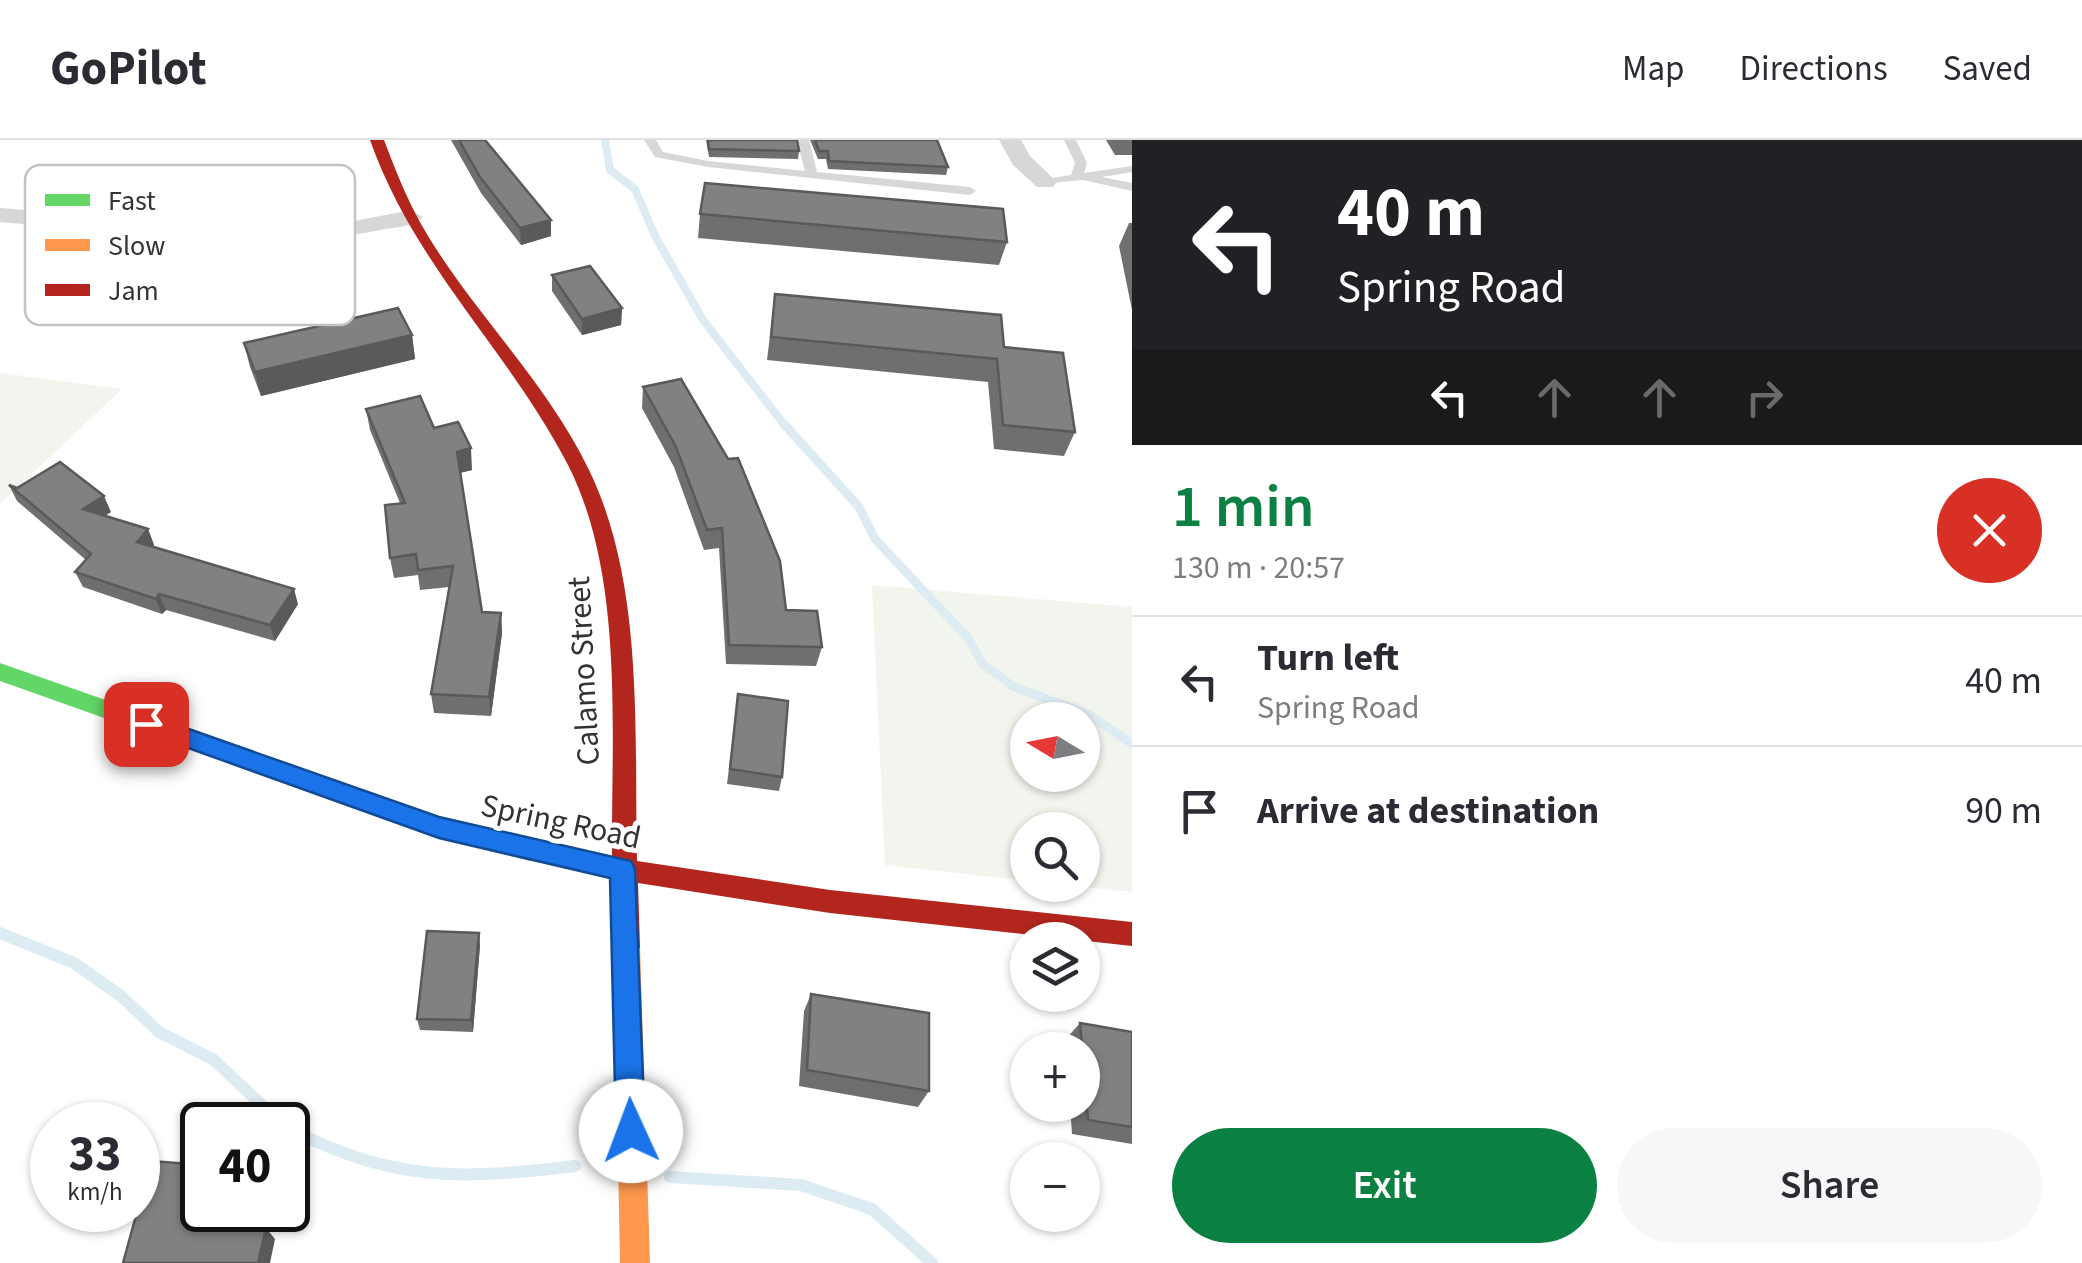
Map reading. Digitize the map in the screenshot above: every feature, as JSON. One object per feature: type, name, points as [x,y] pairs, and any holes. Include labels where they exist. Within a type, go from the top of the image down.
[{"type":"street","name":"Calamo Street","points":[[377,140],[390,178],[411,217],[544,408],[578,464],[606,533],[619,628],[622,869],[635,1263]]},
{"type":"street","points":[[1010,140],[1021,160],[1046,182]]},
{"type":"street","points":[[0,215],[25,217]]},
{"type":"street","points":[[355,228],[411,217]]},
{"type":"street","name":"Spring Road","points":[[0,672],[439,827],[622,869],[833,900],[1132,934]]},
{"type":"lane","points":[[650,140],[654,152],[664,156],[970,191]]},
{"type":"lane","points":[[803,140],[812,175]]},
{"type":"lane","points":[[1070,140],[1081,163],[1077,175]]},
{"type":"lane","points":[[1046,182],[1132,169]]},
{"type":"lane","points":[[1077,175],[1132,187]]},
{"type":"shaded area","points":[[0,373],[122,389],[0,504]]},
{"type":"shaded area","points":[[872,585],[1132,607],[1132,892],[1100,888],[1100,812],[1010,812],[1010,879],[885,865]]},
{"type":"building","points":[[459,140],[485,140],[551,220],[520,228],[480,177]]},
{"type":"building","points":[[708,140],[797,140],[799,151],[709,149]]},
{"type":"building","points":[[815,140],[937,140],[948,167],[829,161],[828,151],[819,151]]},
{"type":"building","points":[[705,183],[1003,209],[1007,242],[700,214]]},
{"type":"building","points":[[590,266],[622,308],[582,319],[552,275]]},
{"type":"building","points":[[775,294],[1001,315],[1004,347],[1063,353],[1075,432],[1003,425],[997,359],[771,337]]},
{"type":"building","points":[[398,308],[412,335],[255,372],[244,343],[323,325],[355,325],[355,318]]},
{"type":"building","points":[[681,379],[728,459],[738,458],[780,561],[786,610],[817,611],[822,647],[729,645],[722,528],[707,530],[676,447],[643,387]]},
{"type":"building","points":[[420,396],[434,428],[458,422],[471,448],[457,452],[482,612],[501,613],[489,697],[431,694],[453,566],[418,570],[416,554],[390,558],[385,505],[405,503],[366,409]]},
{"type":"building","points":[[60,462],[104,496],[83,509],[148,529],[137,542],[294,589],[270,625],[159,594],[156,599],[75,572],[91,554],[9,485],[17,488]]},
{"type":"building","points":[[738,694],[788,701],[782,777],[730,769]]},
{"type":"building","points":[[427,931],[479,933],[471,1020],[417,1019]]},
{"type":"building","points":[[811,994],[929,1013],[929,1091],[807,1070]]},
{"type":"building","points":[[1080,1023],[1132,1032],[1132,1127],[1100,1122],[1100,1032],[1081,1032]]},
{"type":"building","points":[[160,1162],[180,1163],[180,1232],[265,1232],[258,1263],[123,1263],[132,1232],[160,1232]]},
{"type":"waterway","points":[[605,140],[610,170],[635,189],[655,236],[703,320],[786,427]]},
{"type":"waterway","points":[[784,424],[859,507],[875,539],[967,637],[983,664],[1014,687],[1088,714],[1132,744]]},
{"type":"waterway","points":[[0,933],[74,963],[121,996],[159,1032],[214,1060],[259,1102]]},
{"type":"waterway","points":[[310,1138],[361,1159],[428,1173],[497,1174],[575,1166]]},
{"type":"waterway","points":[[670,1177],[801,1185],[872,1209],[932,1263]]},
{"type":"traffic: fast","points":[[0,672],[439,827],[530,850]]},
{"type":"traffic: slow","points":[[627,947],[635,1263]]},
{"type":"traffic: jam","points":[[377,140],[414,225],[556,427],[593,500],[611,568],[619,638],[627,947]]},
{"type":"traffic: jam","points":[[530,850],[754,891],[1132,934]]},
{"type":"route","points":[[146,724],[439,827],[622,869],[631,1131]]}]
